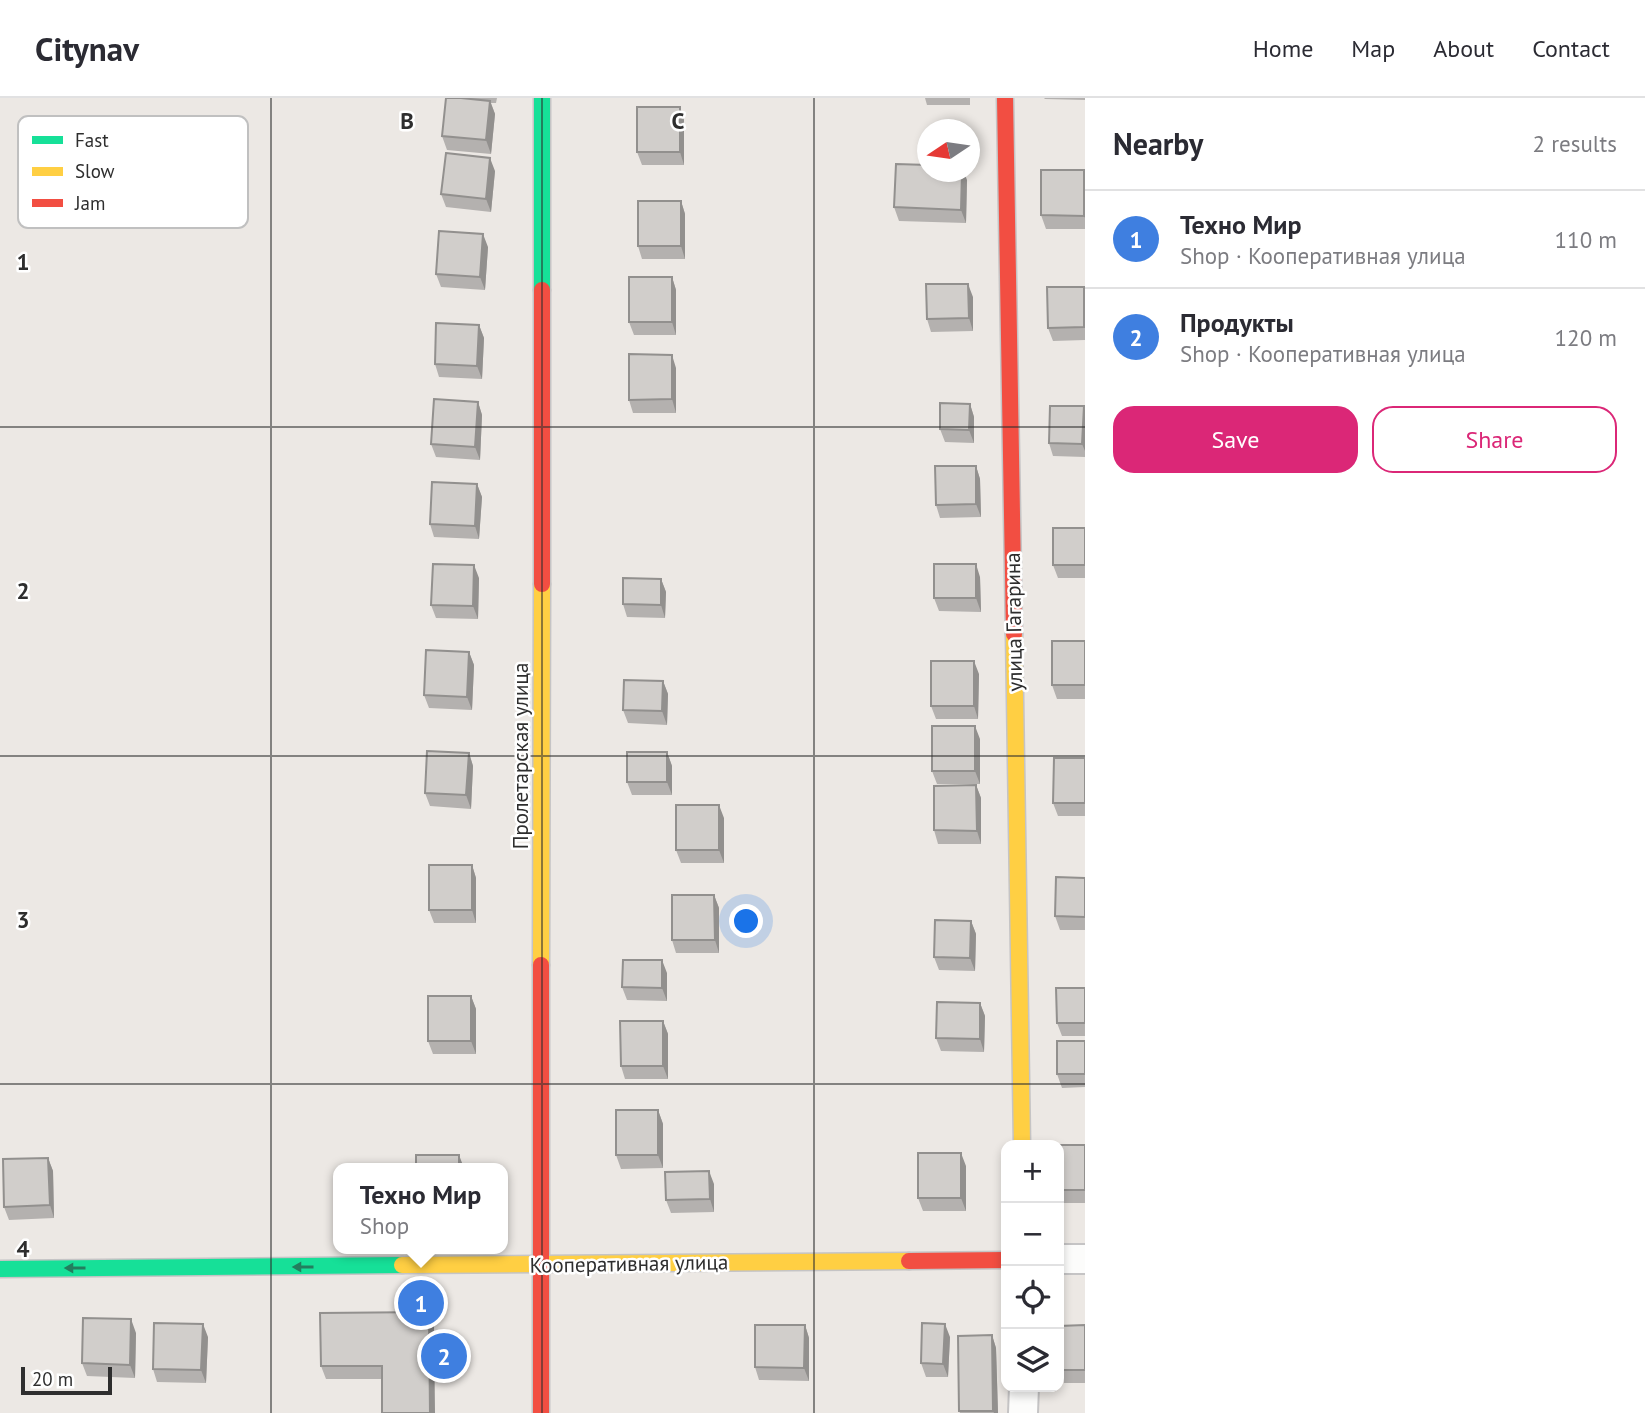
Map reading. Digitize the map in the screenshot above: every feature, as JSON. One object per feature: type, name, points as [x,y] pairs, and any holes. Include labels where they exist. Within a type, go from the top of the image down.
[{"type":"street","name":"Пролетарская улица","points":[[541,1413],[542,98]]},
{"type":"street","name":"улица Гагарина","points":[[1005,98],[1022,1140]]},
{"type":"street","points":[[1064,1259],[1085,1259]]},
{"type":"street","name":"Кооперативная улица","points":[[0,1269],[1001,1260]]},
{"type":"street","points":[[1024,1392],[1024,1413]]},
{"type":"building","points":[[446,98],[490,101],[486,140],[442,136]]},
{"type":"building","points":[[637,107],[680,107],[680,152],[637,152]]},
{"type":"building","points":[[446,153],[490,158],[486,199],[441,194]]},
{"type":"building","points":[[896,164],[917,165],[917,182],[962,182],[961,210],[894,207]]},
{"type":"building","points":[[1041,170],[1084,170],[1084,216],[1041,215]]},
{"type":"building","points":[[638,201],[681,201],[681,246],[638,246]]},
{"type":"building","points":[[439,231],[483,234],[480,277],[436,274]]},
{"type":"building","points":[[629,277],[672,277],[672,322],[629,322]]},
{"type":"building","points":[[926,284],[968,284],[969,318],[927,319]]},
{"type":"building","points":[[1047,287],[1084,287],[1084,327],[1048,328]]},
{"type":"building","points":[[436,323],[479,325],[477,366],[435,364]]},
{"type":"building","points":[[629,354],[672,355],[672,399],[629,400]]},
{"type":"building","points":[[434,399],[478,402],[475,447],[431,444]]},
{"type":"building","points":[[940,403],[970,404],[969,430],[940,429]]},
{"type":"building","points":[[1050,406],[1084,406],[1082,444],[1049,443]]},
{"type":"building","points":[[935,466],[976,466],[976,504],[936,505]]},
{"type":"building","points":[[432,482],[477,484],[475,526],[430,524]]},
{"type":"building","points":[[1053,528],[1085,528],[1085,565],[1053,565]]},
{"type":"building","points":[[433,564],[474,565],[473,606],[431,605]]},
{"type":"building","points":[[934,564],[976,564],[976,598],[934,598]]},
{"type":"building","points":[[623,578],[661,579],[661,605],[623,604]]},
{"type":"building","points":[[1052,641],[1085,641],[1085,685],[1052,685]]},
{"type":"building","points":[[426,650],[469,652],[467,697],[424,695]]},
{"type":"building","points":[[931,661],[974,661],[974,706],[931,706]]},
{"type":"building","points":[[624,680],[663,681],[662,711],[623,710]]},
{"type":"building","points":[[932,726],[975,726],[975,771],[932,771]]},
{"type":"building","points":[[427,751],[469,753],[466,795],[425,793]]},
{"type":"building","points":[[627,752],[667,752],[667,782],[627,782]]},
{"type":"building","points":[[1054,758],[1085,758],[1085,803],[1053,803]]},
{"type":"building","points":[[976,785],[977,831],[934,830],[934,786]]},
{"type":"building","points":[[676,805],[719,805],[719,850],[676,850]]},
{"type":"building","points":[[429,865],[472,865],[472,910],[429,910]]},
{"type":"building","points":[[1056,877],[1085,878],[1085,917],[1055,916]]},
{"type":"building","points":[[672,895],[714,895],[715,940],[672,940]]},
{"type":"building","points":[[935,920],[971,921],[970,958],[934,957]]},
{"type":"building","points":[[623,960],[662,960],[662,988],[622,987]]},
{"type":"building","points":[[1056,988],[1085,988],[1085,1023],[1057,1023]]},
{"type":"building","points":[[428,996],[471,996],[471,1041],[428,1041]]},
{"type":"building","points":[[937,1002],[980,1003],[980,1039],[936,1038]]},
{"type":"building","points":[[620,1021],[663,1021],[663,1066],[621,1066]]},
{"type":"building","points":[[1057,1041],[1085,1041],[1085,1074],[1057,1074]]},
{"type":"building","points":[[616,1110],[658,1110],[658,1155],[616,1155]]},
{"type":"building","points":[[1064,1145],[1085,1145],[1085,1190],[1064,1190]]},
{"type":"building","points":[[918,1153],[961,1153],[961,1198],[918,1198]]},
{"type":"building","points":[[416,1155],[459,1155],[459,1163],[416,1163]]},
{"type":"building","points":[[48,1158],[50,1205],[4,1207],[3,1159]]},
{"type":"building","points":[[709,1171],[710,1199],[666,1200],[665,1172]]},
{"type":"building","points":[[429,1312],[430,1413],[382,1413],[382,1366],[321,1366],[320,1313]]},
{"type":"building","points":[[83,1318],[131,1319],[130,1365],[82,1363]]},
{"type":"building","points":[[154,1323],[203,1324],[201,1370],[153,1369]]},
{"type":"building","points":[[922,1323],[945,1324],[943,1364],[921,1363]]},
{"type":"building","points":[[755,1325],[805,1325],[804,1368],[755,1367]]},
{"type":"building","points":[[1085,1325],[1085,1370],[1064,1370],[1064,1326]]},
{"type":"building","points":[[992,1335],[993,1411],[959,1411],[958,1336]]},
{"type":"traffic: fast","points":[[542,98],[542,290]]},
{"type":"traffic: fast","points":[[0,1269],[402,1265]]},
{"type":"traffic: slow","points":[[541,965],[542,584]]},
{"type":"traffic: slow","points":[[1014,634],[1022,1140]]},
{"type":"traffic: slow","points":[[402,1265],[909,1261]]},
{"type":"traffic: jam","points":[[1005,98],[1014,634]]},
{"type":"traffic: jam","points":[[542,290],[542,584]]},
{"type":"traffic: jam","points":[[541,965],[541,1413]]},
{"type":"traffic: jam","points":[[909,1261],[1001,1260]]},
{"type":"place","name":"Техно Мир","points":[[421,1303]]},
{"type":"place","name":"Продукты","points":[[444,1356]]}]
